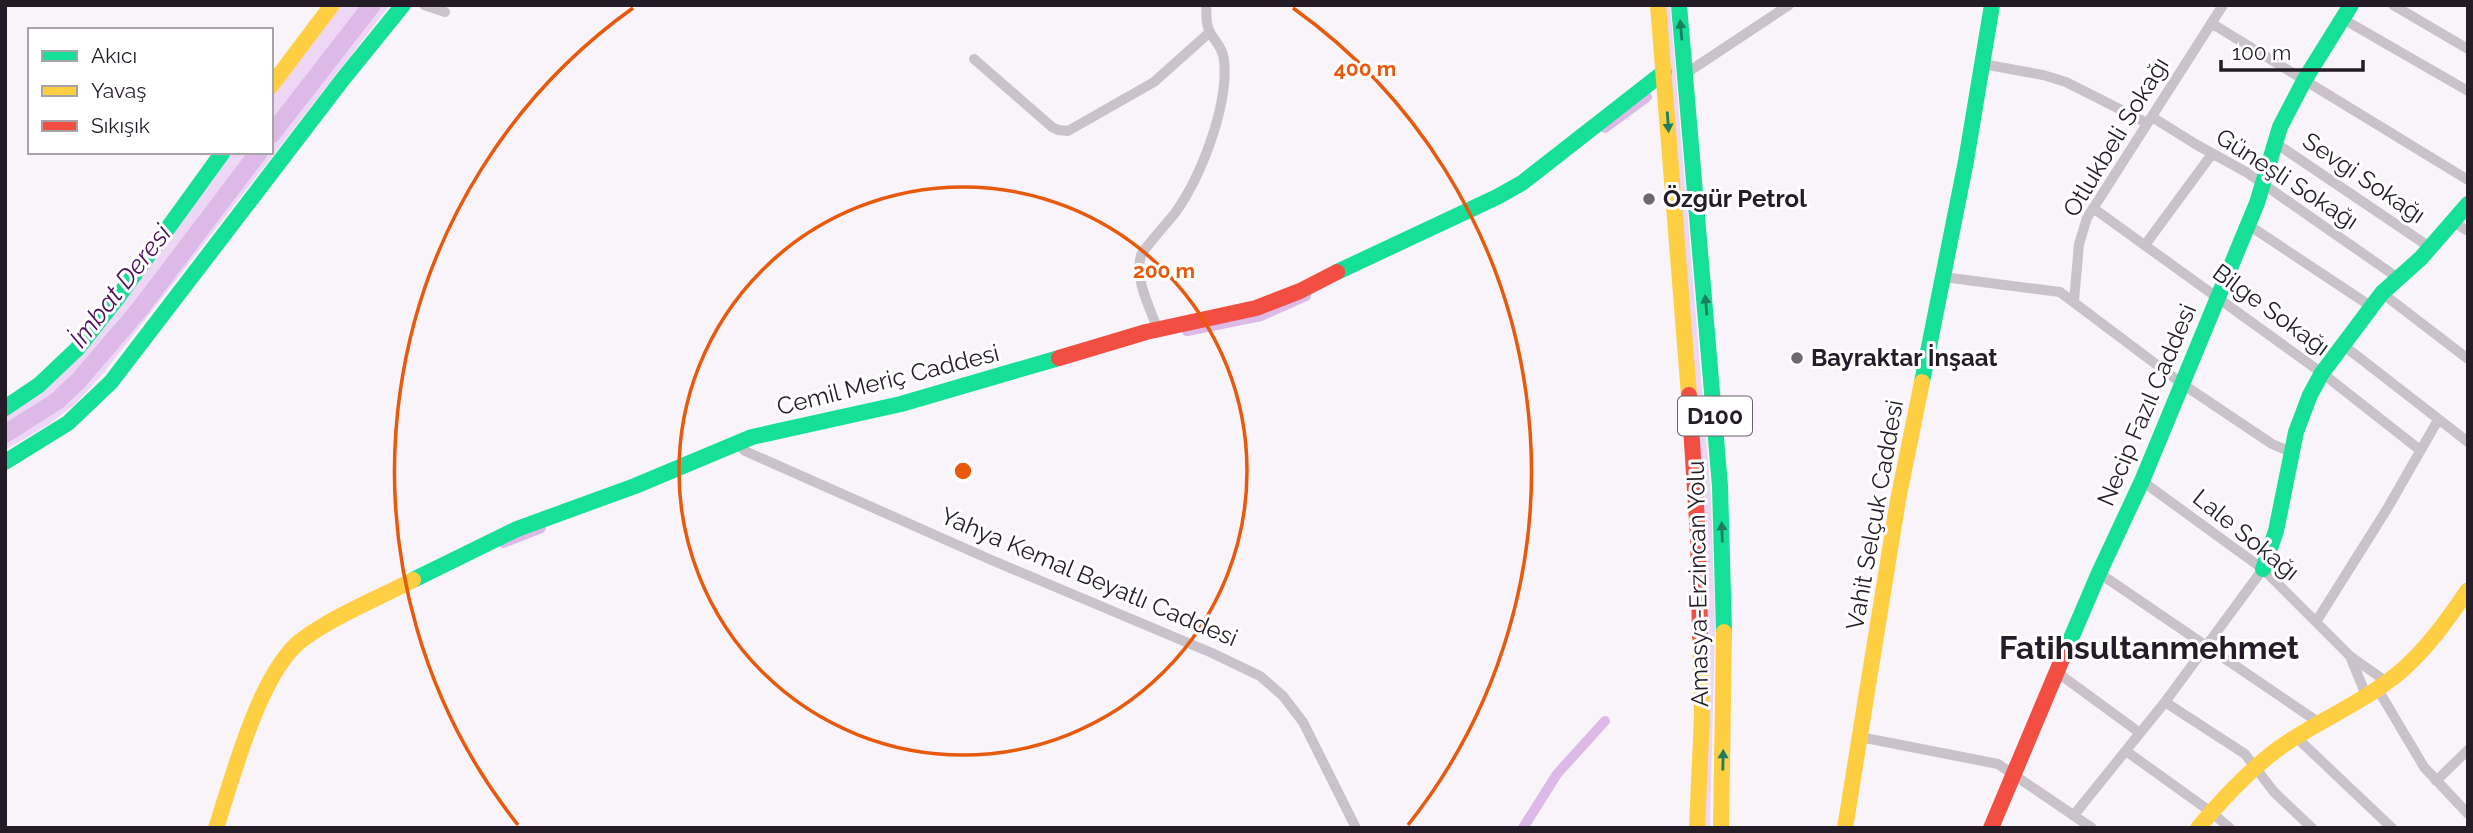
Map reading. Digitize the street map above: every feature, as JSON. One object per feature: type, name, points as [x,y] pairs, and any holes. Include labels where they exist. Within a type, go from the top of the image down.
[{"type":"main road","points":[[273,83],[332,5]]},
{"type":"main road","points":[[5,462],[68,424],[111,382],[342,79],[403,5]]},
{"type":"main road","name":"Amasya-Erzincan Yolu","points":[[1658,5],[1693,439],[1698,537],[1702,715],[1697,828]]},
{"type":"main road","name":"Amasya-Erzincan Yolu","points":[[1679,5],[1720,486],[1724,638],[1721,828]]},
{"type":"main road","name":"Vahit Selçuk Caddesi","points":[[1845,828],[1898,500],[1943,277],[1992,5]]},
{"type":"main road","name":"Necip Fazıl Caddesi","points":[[1991,828],[2099,573],[2142,481],[2263,183],[2274,142],[2305,79],[2347,12]]},
{"type":"main road","name":"Cemil Meriç Caddesi","points":[[216,828],[254,714],[284,656],[302,639],[327,624],[489,542],[635,486],[736,443],[782,429],[911,402],[1158,330],[1237,314],[1277,300],[1497,197],[1547,164],[1664,72]]},
{"type":"main road","points":[[5,408],[39,385],[90,333],[222,154]]},
{"type":"main road","points":[[2263,569],[2276,531],[2301,415],[2322,373],[2382,293],[2431,248],[2468,204]]},
{"type":"main road","points":[[2198,828],[2211,811],[2256,768],[2295,737],[2321,724],[2376,688],[2425,648],[2468,590]]},
{"type":"street","points":[[424,5],[444,12]]},
{"type":"street","points":[[1158,330],[1143,286],[1139,262],[1148,245],[1184,199],[1210,146],[1225,69],[1223,52],[1210,33],[1206,5]]},
{"type":"street","points":[[1685,74],[1789,5]]},
{"type":"street","name":"Otlukbeli Sokağı","points":[[2074,301],[2083,225],[2223,5]]},
{"type":"street","points":[[2393,5],[2468,49]]},
{"type":"street","points":[[2347,12],[2468,92]]},
{"type":"street","points":[[2211,23],[2468,180]]},
{"type":"street","points":[[974,59],[1052,127],[1068,131],[1154,82],[1210,33]]},
{"type":"street","name":"Güneşli Sokağı","points":[[1983,64],[2056,78],[2150,120],[2263,183],[2398,278]]},
{"type":"street","name":"Sevgi Sokağı","points":[[2274,142],[2431,248]]},
{"type":"street","points":[[2145,245],[2211,154]]},
{"type":"street","name":"Bilge Sokağı","points":[[2093,208],[2322,373],[2420,450]]},
{"type":"street","points":[[2453,222],[2468,231]]},
{"type":"street","points":[[2247,224],[2372,307]]},
{"type":"street","points":[[1943,277],[2060,292],[2181,383],[2272,444],[2291,452]]},
{"type":"street","points":[[2382,293],[2468,359]]},
{"type":"street","points":[[2343,345],[2468,442]]},
{"type":"street","points":[[2316,622],[2387,509],[2438,420]]},
{"type":"street","name":"Yahya Kemal Beyatlı Caddesi","points":[[736,443],[745,451],[989,559],[1212,653],[1260,677],[1283,696],[1303,722],[1356,828]]},
{"type":"street","name":"Lale Sokağı","points":[[2142,481],[2263,569],[2350,656],[2376,688],[2414,752],[2436,781],[2468,814]]},
{"type":"street","points":[[2074,815],[2165,702],[2263,569]]},
{"type":"street","points":[[2099,573],[2321,724]]},
{"type":"street","name":"Lale Sokağı","points":[[2350,656],[2376,688]]},
{"type":"street","points":[[2058,673],[2140,733]]},
{"type":"street","points":[[2165,702],[2245,754],[2274,792],[2312,828]]},
{"type":"street","points":[[1860,737],[1990,762],[2015,774],[2092,828]]},
{"type":"street","points":[[2295,737],[2392,828]]},
{"type":"street","points":[[2436,781],[2468,750]]},
{"type":"street","points":[[2126,751],[2211,811],[2230,828]]},
{"type":"shaded area","points":[[342,5],[390,5],[102,375],[74,405],[48,425],[5,450],[5,413],[143,274],[232,154],[273,154],[273,95]]},
{"type":"shaded area","points":[[1664,5],[1670,5],[1711,497],[1715,624],[1710,828],[1705,828]]},
{"type":"waterway","name":"İmbat Deresi","points":[[273,132],[372,5]]},
{"type":"waterway","points":[[1605,128],[1647,97]]},
{"type":"waterway","name":"İmbat Deresi","points":[[5,434],[57,401],[80,379],[139,310],[257,154]]},
{"type":"waterway","points":[[1187,331],[1261,316],[1306,296]]},
{"type":"waterway","points":[[503,543],[541,528]]},
{"type":"waterway","points":[[1523,828],[1557,774],[1605,721]]},
{"type":"traffic: fast","points":[[5,462],[68,423],[111,382],[343,79],[403,5]]},
{"type":"traffic: fast","points":[[1679,5],[1720,486],[1724,632]]},
{"type":"traffic: fast","points":[[1922,382],[1966,161],[1992,5]]},
{"type":"traffic: fast","points":[[2063,657],[2142,481],[2257,203],[2280,127],[2305,79],[2351,5]]},
{"type":"traffic: fast","points":[[1337,272],[1522,183],[1664,72]]},
{"type":"traffic: fast","points":[[5,408],[39,385],[77,349],[222,154]]},
{"type":"traffic: fast","points":[[2263,569],[2276,531],[2296,432],[2310,395],[2322,373],[2382,293],[2421,258],[2468,204]]},
{"type":"traffic: fast","points":[[413,580],[517,529],[635,486],[752,437],[901,404],[1059,358]]},
{"type":"traffic: slow","points":[[273,83],[332,5]]},
{"type":"traffic: slow","points":[[1658,5],[1689,395]]},
{"type":"traffic: slow","points":[[1845,828],[1898,500],[1922,382]]},
{"type":"traffic: slow","points":[[216,828],[261,699],[288,654],[303,639],[329,622],[413,580]]},
{"type":"traffic: slow","points":[[2198,828],[2237,784],[2270,755],[2372,693],[2400,672],[2428,644],[2468,590]]},
{"type":"traffic: slow","points":[[1721,828],[1724,632]]},
{"type":"traffic: slow","points":[[1697,828],[1702,715],[1700,636]]},
{"type":"traffic: jam","points":[[1059,358],[1146,332],[1256,308],[1300,291],[1337,272]]},
{"type":"traffic: jam","points":[[1689,395],[1698,537],[1700,636]]},
{"type":"traffic: jam","points":[[1991,828],[2063,657]]},
{"type":"place","name":"Özgür Petrol","points":[[1649,199]]},
{"type":"place","name":"Bayraktar İnşaat","points":[[1797,358]]},
{"type":"district","name":"Fatihsultanmehmet","points":[[2149,648]]}]
